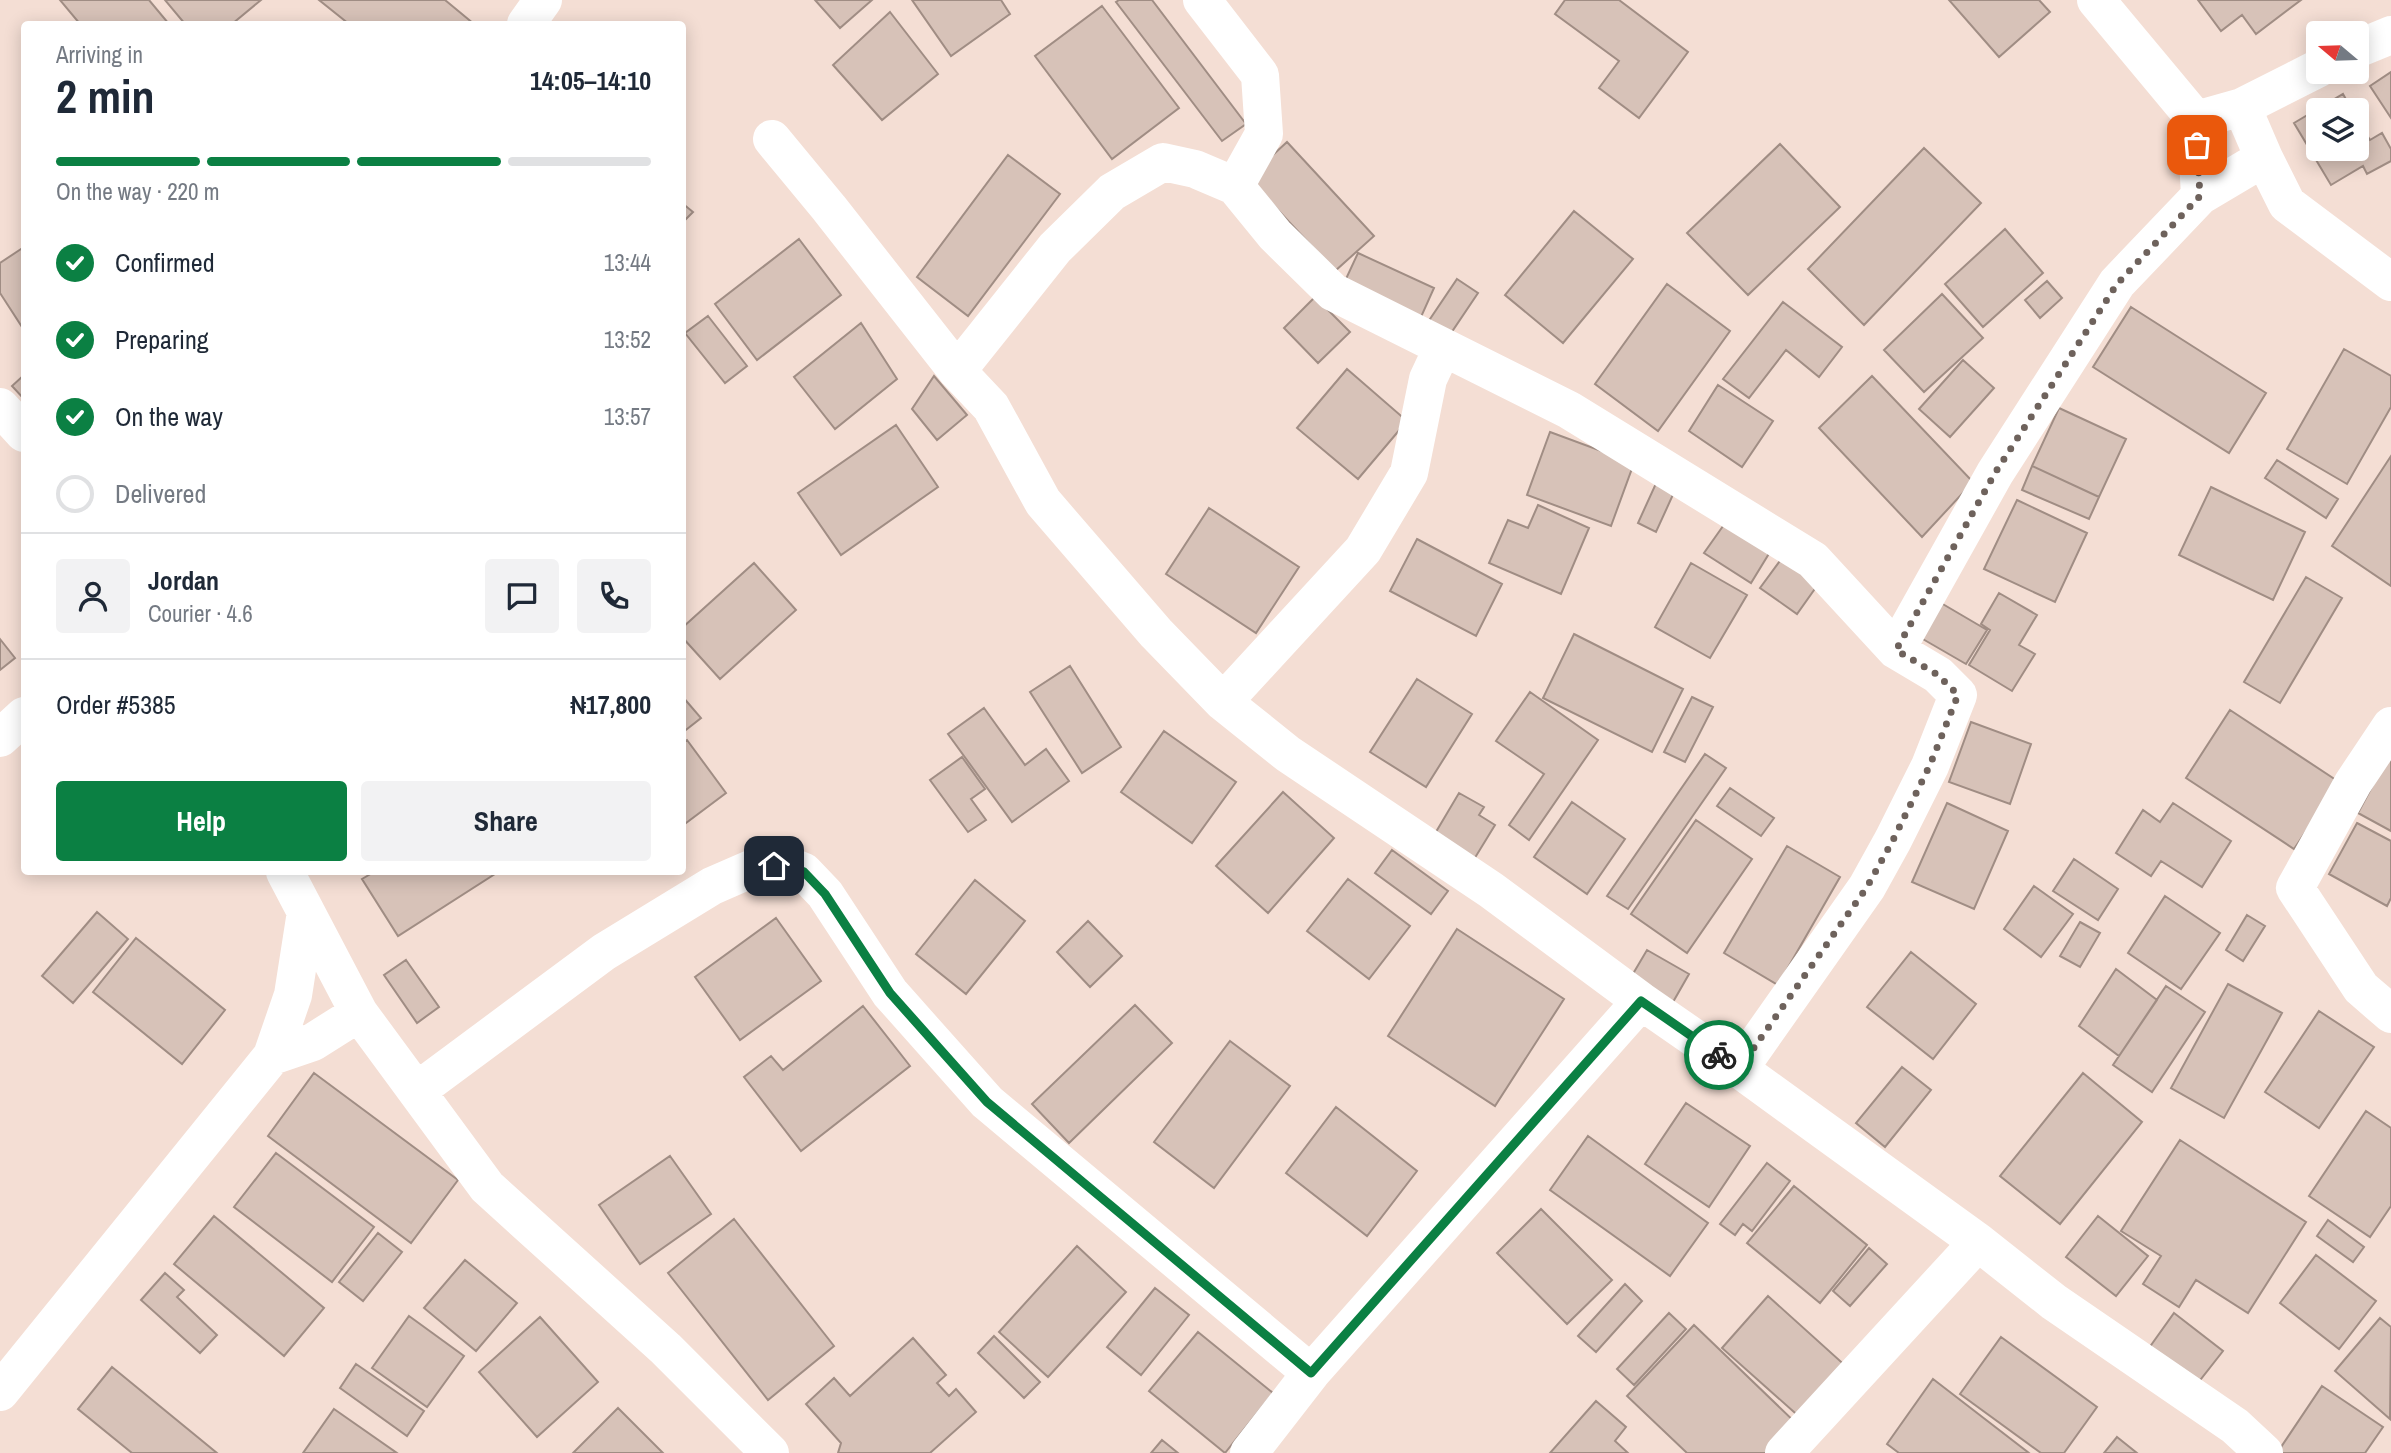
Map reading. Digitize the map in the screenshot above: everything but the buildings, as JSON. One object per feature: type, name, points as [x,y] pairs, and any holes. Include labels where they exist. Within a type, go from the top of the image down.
[{"type":"street","points":[[528,21],[543,0]]},
{"type":"street","points":[[1202,0],[1260,75],[1264,134],[1235,186]]},
{"type":"street","points":[[2096,0],[2196,120],[2200,196]]},
{"type":"street","points":[[2370,44],[2391,35]]},
{"type":"street","points":[[2196,120],[2242,107],[2306,75]]},
{"type":"street","points":[[2242,107],[2287,204],[2391,282]]},
{"type":"street","points":[[772,139],[957,371],[991,407],[1044,502],[1156,633],[1223,702],[1288,754],[1491,890],[1978,1242],[2054,1302],[2235,1426],[2263,1453]]},
{"type":"street","points":[[1896,650],[1995,473],[2117,284],[2200,196],[2264,158]]},
{"type":"street","points":[[957,371],[1055,248],[1112,192],[1163,162],[1195,169],[1235,186],[1275,235],[1333,292],[1569,410],[1813,560],[1896,650],[1938,675],[1958,695],[1899,827],[1867,887],[1739,1069]]},
{"type":"street","points":[[1223,702],[1363,550],[1409,473],[1428,379],[1443,347]]},
{"type":"street","points":[[0,407],[21,430]]},
{"type":"street","points":[[0,738],[21,719]]},
{"type":"street","points":[[2391,726],[2353,783],[2295,888],[2361,988],[2391,1014]]},
{"type":"street","points":[[418,1090],[604,952],[712,886],[758,866],[789,866],[804,872],[825,894],[890,993],[987,1102],[1311,1373]]},
{"type":"street","points":[[287,875],[359,1013],[487,1187],[666,1349],[770,1453]]},
{"type":"street","points":[[0,1392],[272,1056],[293,995],[306,912]]},
{"type":"street","points":[[1249,1453],[1311,1373],[1641,1001]]},
{"type":"street","points":[[272,1056],[313,1042],[359,1013]]},
{"type":"street","points":[[1784,1453],[1978,1242]]},
{"type":"way so far","points":[[1719,1055],[1739,1069],[1867,887],[1893,840],[1930,765],[1958,695],[1938,675],[1896,650],[1995,473],[2091,322],[2117,284],[2200,196],[2197,145]]},
{"type":"route","points":[[774,866],[789,866],[804,872],[825,894],[890,993],[987,1102],[1311,1373],[1641,1001],[1719,1055]]}]
